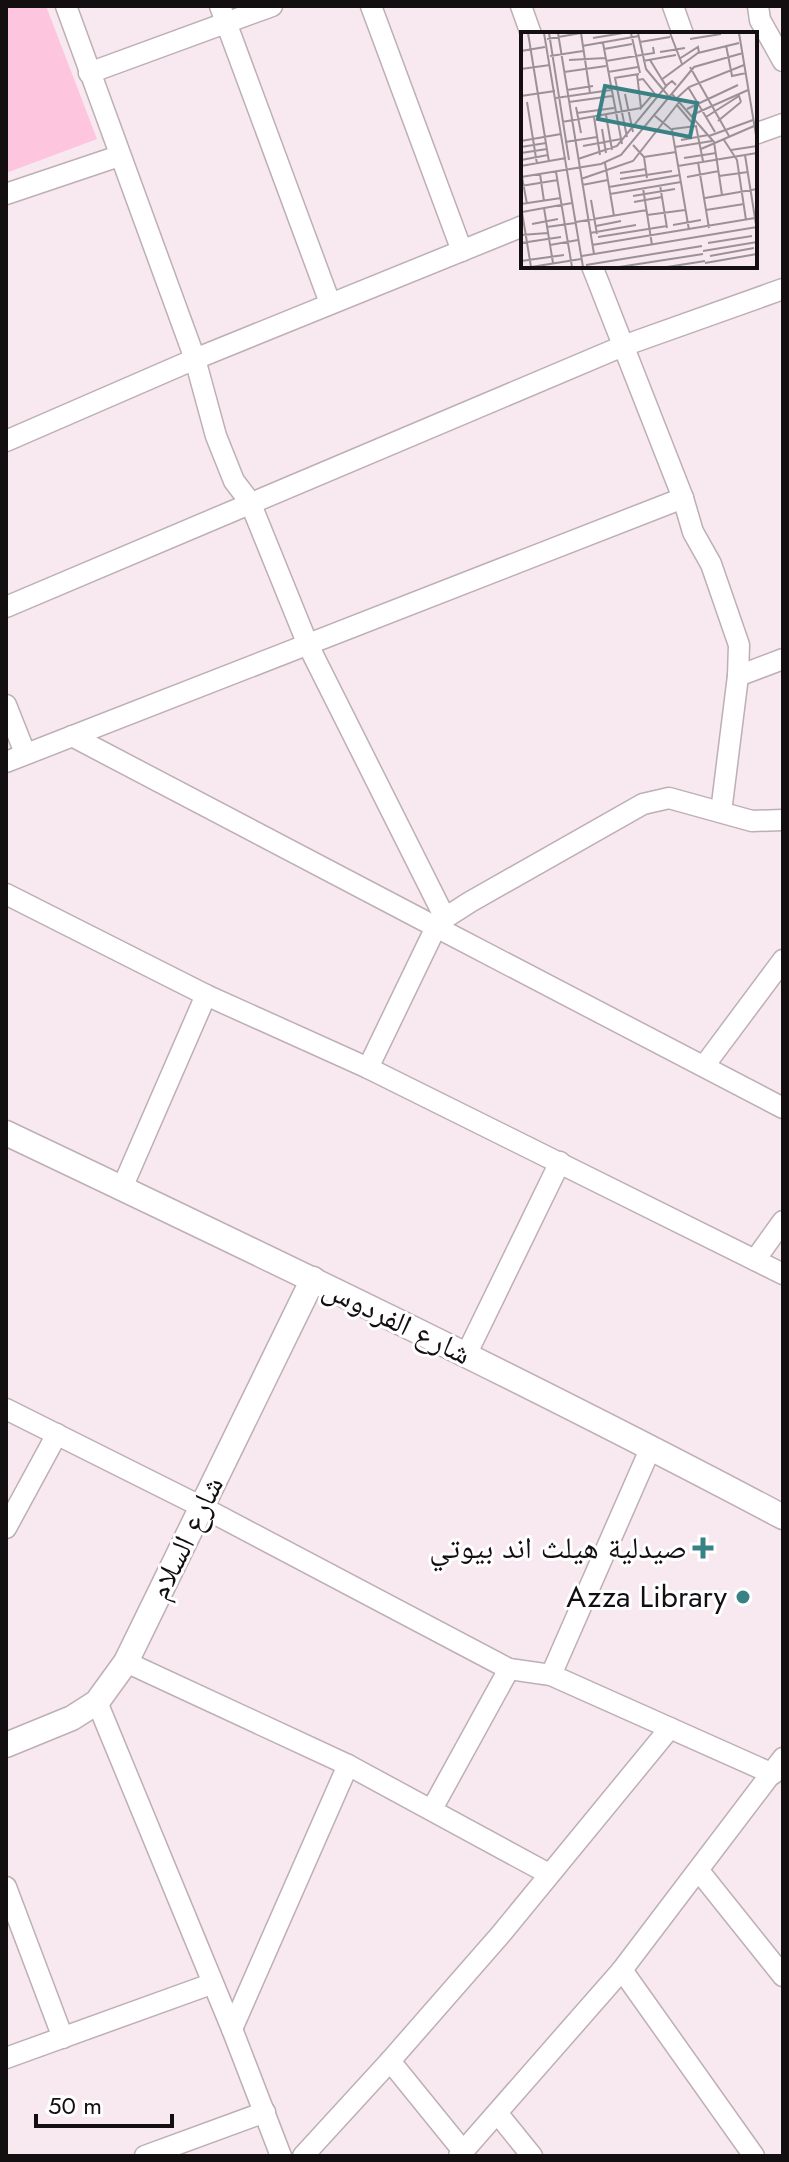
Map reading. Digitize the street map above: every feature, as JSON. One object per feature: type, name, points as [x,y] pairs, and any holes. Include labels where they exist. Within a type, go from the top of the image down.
[{"type":"street","points":[[66,6],[195,359],[216,436],[234,481],[250,502],[308,645],[440,923]]},
{"type":"street","points":[[89,73],[224,14],[272,6]]},
{"type":"street","points":[[371,6],[462,251]]},
{"type":"street","points":[[521,6],[530,32]]},
{"type":"street","points":[[673,6],[682,32]]},
{"type":"street","points":[[758,6],[760,20],[783,61]]},
{"type":"street","points":[[224,14],[330,303]]},
{"type":"street","points":[[757,133],[783,124]]},
{"type":"street","points":[[6,194],[119,156]]},
{"type":"street","points":[[6,441],[195,359],[521,227]]},
{"type":"street","points":[[593,268],[683,498],[693,532],[711,564],[739,645],[721,812]]},
{"type":"street","points":[[6,607],[623,346],[783,289]]},
{"type":"street","points":[[6,762],[683,498]]},
{"type":"street","points":[[738,676],[783,659]]},
{"type":"street","points":[[6,705],[25,753]]},
{"type":"street","points":[[72,736],[440,923],[783,1108]]},
{"type":"street","points":[[368,1068],[440,923],[643,804],[669,798],[752,821],[783,820]]},
{"type":"street","points":[[6,894],[206,995],[368,1068],[783,1274]]},
{"type":"street","points":[[704,1066],[783,960]]},
{"type":"street","points":[[122,1188],[206,995]]},
{"type":"street","name":"شارع الفردوس","points":[[6,1133],[313,1279],[651,1447],[783,1517]]},
{"type":"street","points":[[466,1355],[560,1162]]},
{"type":"street","points":[[755,1260],[783,1221]]},
{"type":"street","name":"شارع السلام","points":[[6,1745],[72,1718],[97,1702],[126,1662],[313,1279]]},
{"type":"street","points":[[6,1409],[202,1507],[509,1669],[551,1675],[670,1728],[778,1766],[622,1970],[461,2154],[390,2061]]},
{"type":"street","points":[[6,1528],[57,1434]]},
{"type":"street","points":[[551,1675],[651,1447]]},
{"type":"street","points":[[126,1662],[348,1765],[549,1874]]},
{"type":"street","points":[[432,1809],[509,1669]]},
{"type":"street","points":[[97,1702],[281,2156]]},
{"type":"street","points":[[303,2156],[390,2061],[670,1728]]},
{"type":"street","points":[[232,2029],[348,1765]]},
{"type":"street","points":[[699,1871],[783,1976]]},
{"type":"street","points":[[6,1887],[12,1919],[63,2038]]},
{"type":"street","points":[[622,1970],[754,2156]]},
{"type":"street","points":[[6,2058],[211,1984]]},
{"type":"street","points":[[145,2156],[265,2112]]},
{"type":"street","points":[[498,2114],[532,2156]]},
{"type":"shaded area","points":[[6,6],[46,6],[97,139],[6,173]]},
{"type":"place","name":"صيدلية هيلث اند بيوتي","points":[[703,1548]]},
{"type":"place","name":"Azza Library","points":[[743,1597]]}]
